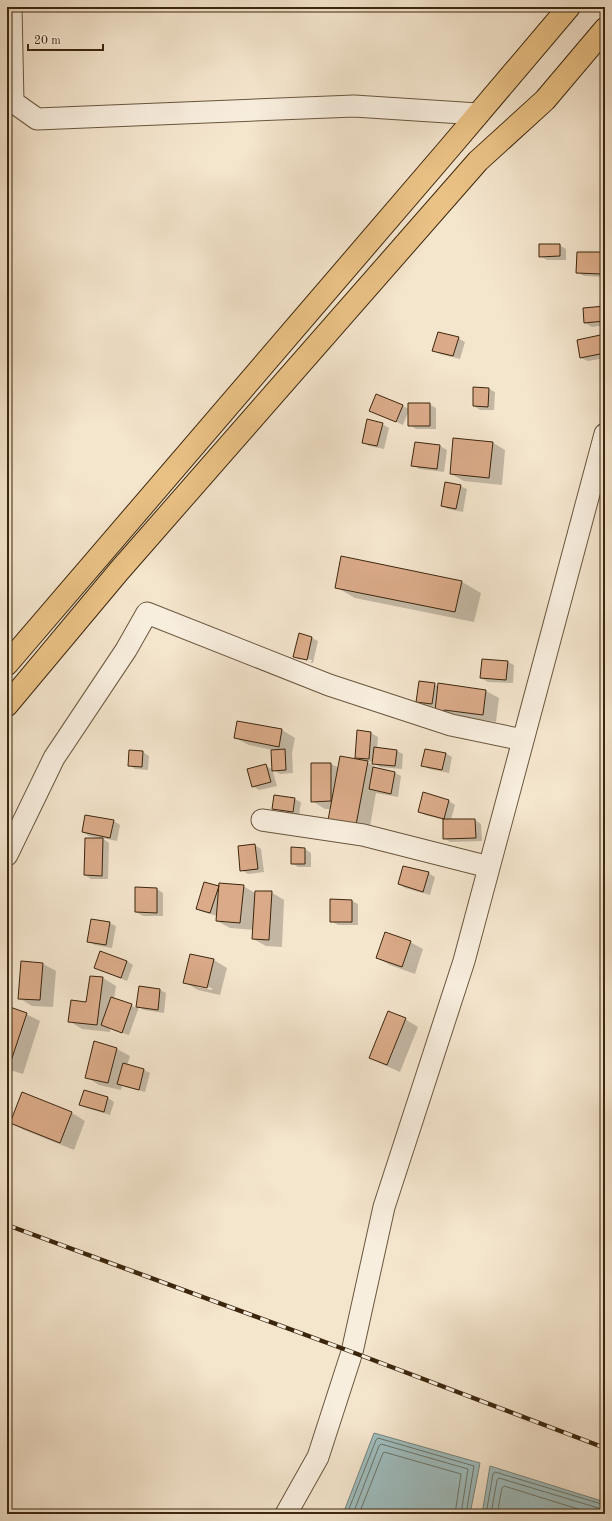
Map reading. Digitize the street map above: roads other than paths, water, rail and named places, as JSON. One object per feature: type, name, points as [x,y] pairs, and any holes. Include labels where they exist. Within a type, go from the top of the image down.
[{"type":"main road","points":[[7,664],[568,7]]},
{"type":"main road","points":[[7,705],[119,571],[478,161],[545,100],[605,29]]},
{"type":"street","points":[[11,7],[13,102],[37,119],[354,106],[478,114]]},
{"type":"street","points":[[286,1514],[318,1456],[352,1352],[384,1207],[464,961],[605,434]]},
{"type":"street","points":[[7,854],[54,758],[126,650],[147,613],[328,685],[451,725],[523,740]]},
{"type":"street","points":[[262,820],[362,835],[489,867]]},
{"type":"water","points":[[374,1433],[480,1463],[470,1514],[343,1514]]},
{"type":"water","points":[[490,1466],[605,1502],[605,1514],[482,1514]]},
{"type":"railway","points":[[7,1225],[352,1352],[605,1448]]}]
